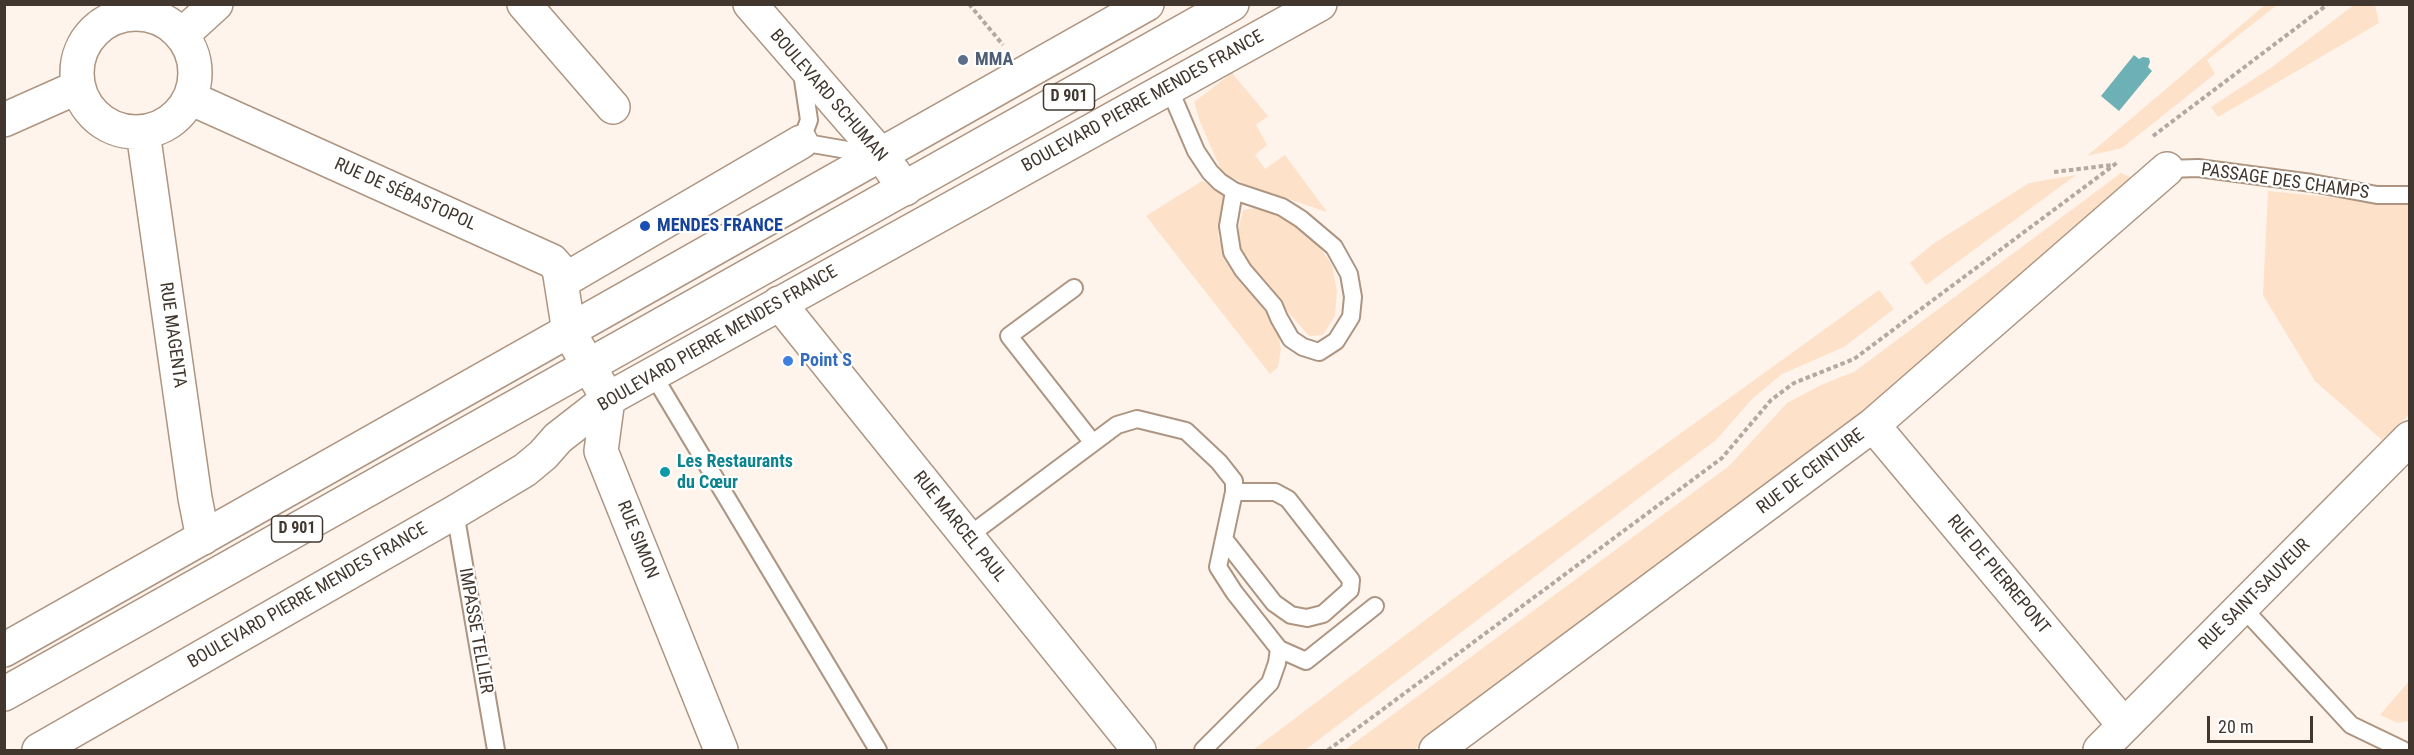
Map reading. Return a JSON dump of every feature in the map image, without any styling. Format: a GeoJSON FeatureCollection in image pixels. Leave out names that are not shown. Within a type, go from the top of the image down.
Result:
{"type":"FeatureCollection","features":[{"type":"Feature","properties":{"kind":"street"},"geometry":{"type":"LineString","coordinates":[[182,35],[216,4]]}},
{"type":"Feature","properties":{"kind":"street"},"geometry":{"type":"LineString","coordinates":[[524,4],[613,107]]}},
{"type":"Feature","properties":{"kind":"street","name":"D 901"},"geometry":{"type":"LineString","coordinates":[[4,650],[882,156],[1147,4]]}},
{"type":"Feature","properties":{"kind":"street","name":"D 901"},"geometry":{"type":"LineString","coordinates":[[4,694],[1232,4]]}},
{"type":"Feature","properties":{"kind":"street","name":"BOULEVARD PIERRE MENDES FRANCE"},"geometry":{"type":"LineString","coordinates":[[39,750],[525,470],[558,438],[608,399],[652,373],[1320,4]]}},
{"type":"Feature","properties":{"kind":"street","name":"BOULEVARD SCHUMAN"},"geometry":{"type":"LineString","coordinates":[[752,5],[882,156],[905,189]]}},
{"type":"Feature","properties":{"kind":"street"},"geometry":{"type":"LineString","coordinates":[[97,14],[153,15],[169,23],[182,35],[191,49],[195,66],[195,82],[190,98],[178,115],[162,126],[143,132],[125,131],[109,126],[95,116],[84,103],[78,87],[76,69],[80,51],[90,35],[97,14]]}},
{"type":"Feature","properties":{"kind":"street"},"geometry":{"type":"LineString","coordinates":[[4,120],[78,87]]}},
{"type":"Feature","properties":{"kind":"street","name":"RUE DE SÉBASTOPOL"},"geometry":{"type":"LineString","coordinates":[[190,98],[552,261],[559,269],[569,332]]}},
{"type":"Feature","properties":{"kind":"street","name":"RUE MAGENTA"},"geometry":{"type":"LineString","coordinates":[[143,132],[195,498],[203,538]]}},
{"type":"Feature","properties":{"kind":"street"},"geometry":{"type":"LineString","coordinates":[[561,282],[801,142]]}},
{"type":"Feature","properties":{"kind":"street","name":"RUE DE CEINTURE"},"geometry":{"type":"LineString","coordinates":[[1436,750],[1873,425],[2167,169]]}},
{"type":"Feature","properties":{"kind":"street","name":"RUE MARCEL PAUL"},"geometry":{"type":"LineString","coordinates":[[779,303],[1138,750]]}},
{"type":"Feature","properties":{"kind":"street"},"geometry":{"type":"LineString","coordinates":[[569,332],[608,399]]}},
{"type":"Feature","properties":{"kind":"street","name":"RUE SIMON"},"geometry":{"type":"LineString","coordinates":[[608,399],[601,451],[721,750]]}},
{"type":"Feature","properties":{"kind":"street","name":"RUE DE PIERREPONT"},"geometry":{"type":"LineString","coordinates":[[1873,425],[2124,725]]}},
{"type":"Feature","properties":{"kind":"street","name":"RUE SAINT-SAUVEUR"},"geometry":{"type":"LineString","coordinates":[[2100,750],[2409,438]]}},
{"type":"Feature","properties":{"kind":"lane"},"geometry":{"type":"LineString","coordinates":[[801,64],[808,120],[801,142],[882,156]]}},
{"type":"Feature","properties":{"kind":"lane"},"geometry":{"type":"LineString","coordinates":[[1169,88],[1201,158],[1215,177],[1234,191],[1282,207],[1301,219],[1334,247],[1349,274],[1353,297],[1351,317],[1336,341],[1319,352],[1303,347],[1291,339],[1275,306],[1243,270],[1232,252],[1228,226],[1234,191]]}},
{"type":"Feature","properties":{"kind":"lane","name":"PASSAGE DES CHAMPS"},"geometry":{"type":"LineString","coordinates":[[2167,169],[2198,168],[2312,183],[2377,195],[2409,195]]}},
{"type":"Feature","properties":{"kind":"lane"},"geometry":{"type":"LineString","coordinates":[[905,189],[927,221]]}},
{"type":"Feature","properties":{"kind":"lane"},"geometry":{"type":"LineString","coordinates":[[1074,288],[1010,336],[1093,443]]}},
{"type":"Feature","properties":{"kind":"lane"},"geometry":{"type":"LineString","coordinates":[[652,373],[878,750]]}},
{"type":"Feature","properties":{"kind":"lane"},"geometry":{"type":"LineString","coordinates":[[967,537],[1118,425],[1137,419],[1186,431],[1219,462],[1234,481],[1234,492],[1218,567],[1234,592],[1280,649],[1306,661],[1375,606]]}},
{"type":"Feature","properties":{"kind":"lane"},"geometry":{"type":"LineString","coordinates":[[1224,539],[1274,603],[1291,615],[1308,618],[1323,614],[1350,590],[1351,580],[1288,500],[1275,492],[1234,492]]}},
{"type":"Feature","properties":{"kind":"lane","name":"IMPASSE TELLIER"},"geometry":{"type":"LineString","coordinates":[[455,512],[496,750]]}},
{"type":"Feature","properties":{"kind":"lane"},"geometry":{"type":"LineString","coordinates":[[2242,608],[2351,725],[2403,750]]}},
{"type":"Feature","properties":{"kind":"lane"},"geometry":{"type":"LineString","coordinates":[[1203,750],[1270,683],[1280,649]]}},
{"type":"Feature","properties":{"kind":"path"},"geometry":{"type":"LineString","coordinates":[[969,4],[1027,74]]}},
{"type":"Feature","properties":{"kind":"path"},"geometry":{"type":"LineString","coordinates":[[2151,137],[2328,4]]}},
{"type":"Feature","properties":{"kind":"path"},"geometry":{"type":"LineString","coordinates":[[1328,750],[1722,458],[1772,399],[1794,384],[1854,359],[2123,158]]}},
{"type":"Feature","properties":{"kind":"path"},"geometry":{"type":"LineString","coordinates":[[2054,172],[2114,165],[2167,169]]}},
{"type":"Feature","properties":{"kind":"shaded area"},"geometry":{"type":"Polygon","coordinates":[[[2265,5],[2277,5],[2207,60],[2215,74],[2122,148],[2087,156],[2265,5]]]}},
{"type":"Feature","properties":{"kind":"shaded area"},"geometry":{"type":"Polygon","coordinates":[[[2354,5],[2375,5],[2379,23],[2218,117],[2211,107],[2272,67],[2354,5]]]}},
{"type":"Feature","properties":{"kind":"shaded area"},"geometry":{"type":"Polygon","coordinates":[[[1232,73],[1268,116],[1256,125],[1267,145],[1255,155],[1265,169],[1285,155],[1327,212],[1245,184],[1222,172],[1200,122],[1194,102],[1232,73]]]}},
{"type":"Feature","properties":{"kind":"shaded area"},"geometry":{"type":"Polygon","coordinates":[[[2121,173],[2140,181],[1864,410],[1414,750],[1345,750],[1729,466],[1787,403],[1823,384],[1854,372],[2121,173]]]}},
{"type":"Feature","properties":{"kind":"shaded area"},"geometry":{"type":"Polygon","coordinates":[[[2076,175],[1926,285],[1910,263],[1933,244],[2029,183],[2076,175]]]}},
{"type":"Feature","properties":{"kind":"shaded area"},"geometry":{"type":"Polygon","coordinates":[[[1202,181],[1218,188],[1226,196],[1218,236],[1229,264],[1259,296],[1276,322],[1281,349],[1278,367],[1270,374],[1146,216],[1202,181]]]}},
{"type":"Feature","properties":{"kind":"shaded area"},"geometry":{"type":"Polygon","coordinates":[[[2268,191],[2409,205],[2409,415],[2382,440],[2315,381],[2263,295],[2268,191]]]}},
{"type":"Feature","properties":{"kind":"shaded area"},"geometry":{"type":"Polygon","coordinates":[[[1259,207],[1284,215],[1313,238],[1332,265],[1337,291],[1335,316],[1323,335],[1309,336],[1287,311],[1271,287],[1240,253],[1239,227],[1243,210],[1259,207]]]}},
{"type":"Feature","properties":{"kind":"shaded area"},"geometry":{"type":"Polygon","coordinates":[[[1879,290],[1894,309],[1844,347],[1782,374],[1753,398],[1716,440],[1305,750],[1253,750],[1497,566],[1879,290]]]}},
{"type":"Feature","properties":{"kind":"shaded area"},"geometry":{"type":"Polygon","coordinates":[[[2409,681],[2409,721],[2398,723],[2380,715],[2409,681]]]}},
{"type":"Feature","properties":{"kind":"water"},"geometry":{"type":"Polygon","coordinates":[[[2134,55],[2139,59],[2149,58],[2148,67],[2152,71],[2119,111],[2101,96],[2134,55]]]}},
{"type":"Feature","properties":{"kind":"place","name":"MMA"},"geometry":{"type":"Point","coordinates":[963,60]}},
{"type":"Feature","properties":{"kind":"place","name":"MENDES FRANCE"},"geometry":{"type":"Point","coordinates":[645,226]}},
{"type":"Feature","properties":{"kind":"place","name":"Point S"},"geometry":{"type":"Point","coordinates":[788,361]}},
{"type":"Feature","properties":{"kind":"place","name":"Les Restaurants du Cœur"},"geometry":{"type":"Point","coordinates":[665,472]}}]}
